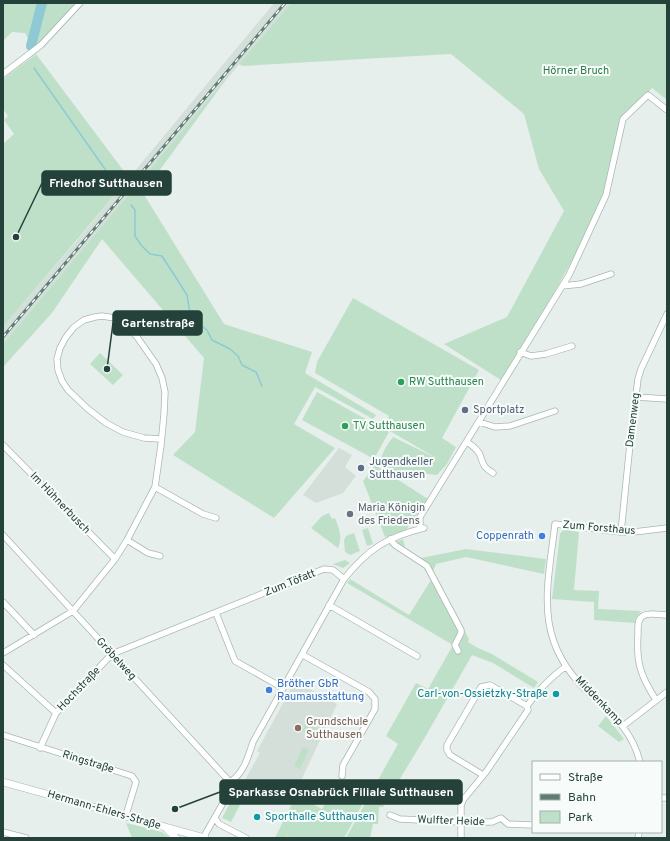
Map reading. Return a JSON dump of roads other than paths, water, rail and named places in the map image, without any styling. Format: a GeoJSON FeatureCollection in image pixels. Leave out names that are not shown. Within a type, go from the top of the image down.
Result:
{"type":"FeatureCollection","features":[{"type":"Feature","properties":{"kind":"street"},"geometry":{"type":"LineString","coordinates":[[3,74],[41,45],[80,3]]}},
{"type":"Feature","properties":{"kind":"street"},"geometry":{"type":"LineString","coordinates":[[204,838],[231,789],[230,782],[240,774],[248,759],[253,742],[303,655],[344,579],[363,557],[373,549],[390,539],[422,529],[420,517],[572,268],[606,195],[623,119],[648,95],[667,110]]}},
{"type":"Feature","properties":{"kind":"street"},"geometry":{"type":"LineString","coordinates":[[562,286],[581,284],[611,274]]}},
{"type":"Feature","properties":{"kind":"street","name":"Damenweg"},"geometry":{"type":"LineString","coordinates":[[621,532],[638,379],[641,369],[667,314]]}},
{"type":"Feature","properties":{"kind":"street"},"geometry":{"type":"LineString","coordinates":[[3,653],[73,611],[115,559],[127,540],[155,486],[161,439],[164,414],[165,392],[162,378],[156,364],[147,350],[125,324],[115,318],[95,316],[84,320],[74,327],[60,348],[57,359],[58,370],[62,381],[68,390],[88,409],[123,432],[144,438],[161,439]]}},
{"type":"Feature","properties":{"kind":"street"},"geometry":{"type":"LineString","coordinates":[[520,352],[531,356],[546,354],[572,346]]}},
{"type":"Feature","properties":{"kind":"street"},"geometry":{"type":"LineString","coordinates":[[636,397],[667,399]]}},
{"type":"Feature","properties":{"kind":"street"},"geometry":{"type":"LineString","coordinates":[[479,422],[496,427],[510,426],[555,411]]}},
{"type":"Feature","properties":{"kind":"street"},"geometry":{"type":"LineString","coordinates":[[467,442],[474,447],[479,453],[482,463],[493,473]]}},
{"type":"Feature","properties":{"kind":"street","name":"Im Hühnerbusch"},"geometry":{"type":"LineString","coordinates":[[4,446],[115,559]]}},
{"type":"Feature","properties":{"kind":"street"},"geometry":{"type":"LineString","coordinates":[[155,486],[203,514],[216,518]]}},
{"type":"Feature","properties":{"kind":"street","name":"Zum Forsthaus"},"geometry":{"type":"LineString","coordinates":[[555,524],[621,532],[667,528]]}},
{"type":"Feature","properties":{"kind":"street","name":"Middenkamp"},"geometry":{"type":"LineString","coordinates":[[555,524],[548,577],[547,612],[549,628],[554,643],[566,666],[582,686],[623,726],[633,743],[640,761]]}},
{"type":"Feature","properties":{"kind":"street","name":"Gröbelweg"},"geometry":{"type":"LineString","coordinates":[[3,535],[230,782]]}},
{"type":"Feature","properties":{"kind":"street"},"geometry":{"type":"LineString","coordinates":[[390,539],[395,545],[427,566],[461,630],[455,645],[458,651]]}},
{"type":"Feature","properties":{"kind":"street"},"geometry":{"type":"LineString","coordinates":[[127,540],[148,553],[160,556]]}},
{"type":"Feature","properties":{"kind":"street","name":"Zum Töfatt"},"geometry":{"type":"LineString","coordinates":[[112,654],[216,614],[324,569],[333,570],[344,579]]}},
{"type":"Feature","properties":{"kind":"street"},"geometry":{"type":"LineString","coordinates":[[3,602],[34,635]]}},
{"type":"Feature","properties":{"kind":"street"},"geometry":{"type":"LineString","coordinates":[[329,606],[417,656]]}},
{"type":"Feature","properties":{"kind":"street"},"geometry":{"type":"LineString","coordinates":[[216,614],[235,660],[284,688]]}},
{"type":"Feature","properties":{"kind":"street"},"geometry":{"type":"LineString","coordinates":[[656,700],[645,681],[638,662],[636,650],[638,621],[642,616],[647,614],[667,615]]}},
{"type":"Feature","properties":{"kind":"street","name":"Hochstraße"},"geometry":{"type":"LineString","coordinates":[[40,748],[56,712],[112,654]]}},
{"type":"Feature","properties":{"kind":"street"},"geometry":{"type":"LineString","coordinates":[[303,655],[369,692],[375,699],[375,709],[342,765],[342,776]]}},
{"type":"Feature","properties":{"kind":"street"},"geometry":{"type":"LineString","coordinates":[[3,665],[56,712]]}},
{"type":"Feature","properties":{"kind":"street"},"geometry":{"type":"LineString","coordinates":[[460,838],[461,806],[463,800],[484,775],[505,746],[528,710],[527,706],[541,687],[551,677],[566,666]]}},
{"type":"Feature","properties":{"kind":"street"},"geometry":{"type":"LineString","coordinates":[[484,775],[450,755],[447,745],[481,687],[490,685],[527,706]]}},
{"type":"Feature","properties":{"kind":"street"},"geometry":{"type":"LineString","coordinates":[[623,726],[667,692]]}},
{"type":"Feature","properties":{"kind":"street","name":"Ringstraße"},"geometry":{"type":"LineString","coordinates":[[3,735],[132,776],[136,782],[126,815]]}},
{"type":"Feature","properties":{"kind":"street","name":"Hermann-Ehlers-Straße"},"geometry":{"type":"LineString","coordinates":[[3,782],[126,815],[204,838]]}},
{"type":"Feature","properties":{"kind":"street","name":"Wulfter Heide"},"geometry":{"type":"LineString","coordinates":[[390,815],[400,819],[460,822],[492,822],[501,818],[508,824],[532,825]]}},
{"type":"Feature","properties":{"kind":"street"},"geometry":{"type":"LineString","coordinates":[[215,818],[219,824],[246,838]]}},
{"type":"Feature","properties":{"kind":"street"},"geometry":{"type":"LineString","coordinates":[[163,827],[171,832],[176,838]]}},
{"type":"Feature","properties":{"kind":"street"},"geometry":{"type":"LineString","coordinates":[[3,832],[26,838]]}},
{"type":"Feature","properties":{"kind":"waterway"},"geometry":{"type":"LineString","coordinates":[[31,46],[42,3]]}},
{"type":"Feature","properties":{"kind":"waterway"},"geometry":{"type":"LineString","coordinates":[[34,68],[107,172],[116,191]]}},
{"type":"Feature","properties":{"kind":"waterway"},"geometry":{"type":"LineString","coordinates":[[131,205],[135,210],[135,236],[150,254],[162,256],[187,295],[189,308],[194,320],[207,330],[212,340],[230,349],[238,356],[242,365],[256,372],[262,386]]}},
{"type":"Feature","properties":{"kind":"railway"},"geometry":{"type":"LineString","coordinates":[[3,337],[285,3]]}},
{"type":"Feature","properties":{"kind":"place","name":"Friedhof Sutthausen"},"geometry":{"type":"Point","coordinates":[16,237]}},
{"type":"Feature","properties":{"kind":"place","name":"Gartenstraße"},"geometry":{"type":"Point","coordinates":[107,369]}},
{"type":"Feature","properties":{"kind":"place","name":"RW Sutthausen"},"geometry":{"type":"Point","coordinates":[401,382]}},
{"type":"Feature","properties":{"kind":"place","name":"Sportplatz"},"geometry":{"type":"Point","coordinates":[465,410]}},
{"type":"Feature","properties":{"kind":"place","name":"TV Sutthausen"},"geometry":{"type":"Point","coordinates":[345,426]}},
{"type":"Feature","properties":{"kind":"place","name":"Jugendkeller Sutthausen"},"geometry":{"type":"Point","coordinates":[361,468]}},
{"type":"Feature","properties":{"kind":"place","name":"Maria Königin des Friedens"},"geometry":{"type":"Point","coordinates":[350,514]}},
{"type":"Feature","properties":{"kind":"place","name":"Coppenrath"},"geometry":{"type":"Point","coordinates":[542,536]}},
{"type":"Feature","properties":{"kind":"place","name":"Bröther GbR Raumausstattung"},"geometry":{"type":"Point","coordinates":[269,690]}},
{"type":"Feature","properties":{"kind":"place","name":"Carl-von-Ossietzky-Straße"},"geometry":{"type":"Point","coordinates":[556,694]}},
{"type":"Feature","properties":{"kind":"place","name":"Grundschule Sutthausen"},"geometry":{"type":"Point","coordinates":[298,728]}},
{"type":"Feature","properties":{"kind":"place","name":"Sparkasse Osnabrück Filiale Sutthausen"},"geometry":{"type":"Point","coordinates":[175,809]}},
{"type":"Feature","properties":{"kind":"place","name":"Sporthalle Sutthausen"},"geometry":{"type":"Point","coordinates":[257,817]}},
{"type":"Feature","properties":{"kind":"park label","name":"Hörner Bruch"},"geometry":{"type":"Point","coordinates":[576,71]}}]}
